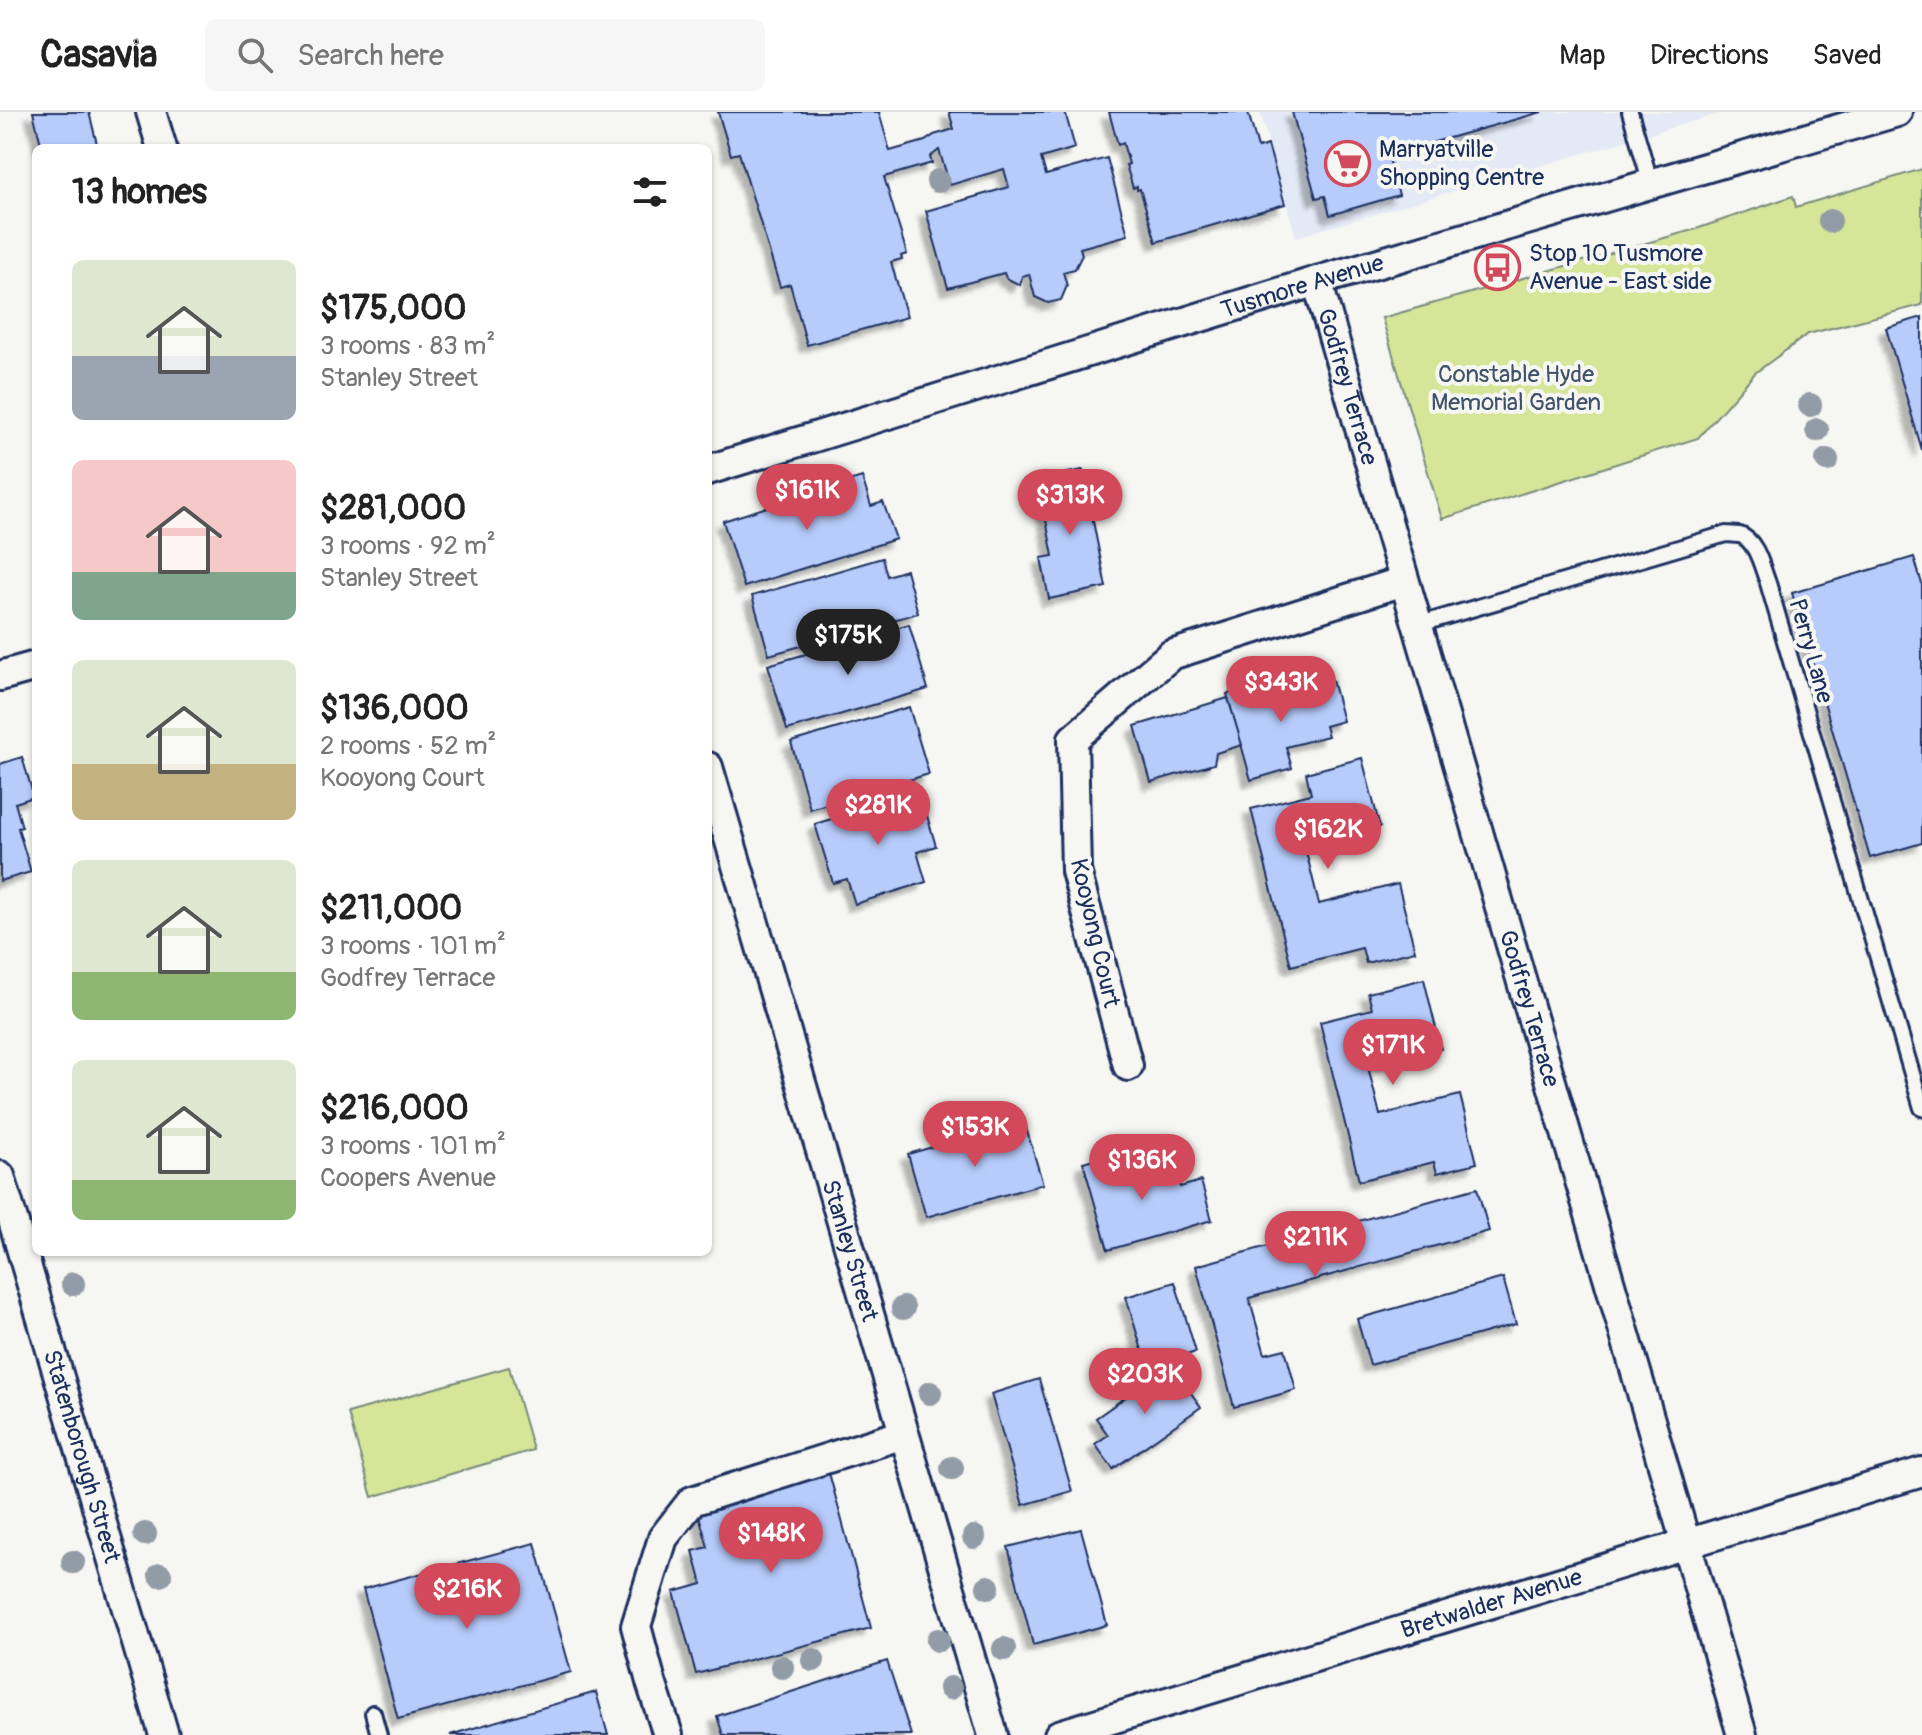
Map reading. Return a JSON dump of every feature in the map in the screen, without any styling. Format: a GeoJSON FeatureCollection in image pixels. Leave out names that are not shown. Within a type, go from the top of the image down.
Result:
{"type":"FeatureCollection","features":[{"type":"Feature","properties":{"kind":"street"},"geometry":{"type":"LineString","coordinates":[[151,112],[161,144]]}},
{"type":"Feature","properties":{"kind":"street","name":"Tusmore Avenue"},"geometry":{"type":"LineString","coordinates":[[712,469],[1317,281],[1897,112]]}},
{"type":"Feature","properties":{"kind":"street","name":"Godfrey Terrace"},"geometry":{"type":"LineString","coordinates":[[1317,281],[1742,1735]]}},
{"type":"Feature","properties":{"kind":"street","name":"Kooyong Court"},"geometry":{"type":"LineString","coordinates":[[1128,1066],[1076,871],[1073,739],[1171,655],[1404,581]]}},
{"type":"Feature","properties":{"kind":"street"},"geometry":{"type":"LineString","coordinates":[[0,676],[32,667]]}},
{"type":"Feature","properties":{"kind":"street","name":"Stanley Street"},"geometry":{"type":"LineString","coordinates":[[712,781],[993,1735]]}},
{"type":"Feature","properties":{"kind":"street","name":"Statenborough Street"},"geometry":{"type":"LineString","coordinates":[[0,1176],[164,1735]]}},
{"type":"Feature","properties":{"kind":"street"},"geometry":{"type":"LineString","coordinates":[[668,1735],[636,1626],[663,1538],[692,1501],[904,1434]]}},
{"type":"Feature","properties":{"kind":"street","name":"Bretwalder Avenue"},"geometry":{"type":"LineString","coordinates":[[1059,1735],[1922,1472]]}},
{"type":"Feature","properties":{"kind":"lane"},"geometry":{"type":"LineString","coordinates":[[1630,112],[1651,184]]}},
{"type":"Feature","properties":{"kind":"lane","name":"Perry Lane"},"geometry":{"type":"LineString","coordinates":[[1417,625],[1726,534],[1739,535],[1749,541],[1768,583],[1922,1108]]}},
{"type":"Feature","properties":{"kind":"lane"},"geometry":{"type":"LineString","coordinates":[[373,1713],[379,1735]]}},
{"type":"Feature","properties":{"kind":"shaded area"},"geometry":{"type":"Polygon","coordinates":[[[1260,112],[1725,112],[1296,237],[1260,112]]]}},
{"type":"Feature","properties":{"kind":"green space","name":"Constable Hyde Memorial Garden"},"geometry":{"type":"Polygon","coordinates":[[[1922,169],[1922,305],[1808,334],[1755,373],[1698,438],[1442,519],[1382,318],[1696,229],[1793,196],[1796,207],[1922,169]]]}},
{"type":"Feature","properties":{"kind":"green space"},"geometry":{"type":"Polygon","coordinates":[[[509,1367],[533,1450],[372,1497],[348,1413],[509,1367]]]}},
{"type":"Feature","properties":{"kind":"building"},"geometry":{"type":"Polygon","coordinates":[[[33,112],[89,112],[97,144],[41,144],[33,112]]]}},
{"type":"Feature","properties":{"kind":"building"},"geometry":{"type":"Polygon","coordinates":[[[718,112],[879,112],[890,151],[954,129],[949,112],[1065,112],[1075,148],[1041,158],[1046,175],[1107,158],[1128,235],[1080,248],[1082,255],[1075,269],[1063,272],[1067,286],[1061,300],[1048,303],[1035,297],[1029,274],[1022,276],[1020,285],[1006,278],[1004,273],[948,288],[926,211],[1009,187],[1004,169],[950,185],[939,150],[930,157],[932,163],[884,177],[907,254],[891,262],[907,317],[807,345],[790,284],[780,287],[739,153],[731,155],[718,112]]]}},
{"type":"Feature","properties":{"kind":"building"},"geometry":{"type":"Polygon","coordinates":[[[1109,112],[1248,112],[1258,148],[1268,145],[1285,204],[1156,242],[1140,189],[1137,190],[1137,186],[1133,188],[1123,143],[1118,145],[1109,112]]]}},
{"type":"Feature","properties":{"kind":"building","name":"Marryatville Shopping Centre"},"geometry":{"type":"Polygon","coordinates":[[[1292,112],[1542,112],[1388,155],[1399,195],[1330,215],[1325,196],[1316,198],[1292,112]]]}},
{"type":"Feature","properties":{"kind":"building"},"geometry":{"type":"Polygon","coordinates":[[[1922,317],[1922,450],[1886,328],[1922,317]]]}},
{"type":"Feature","properties":{"kind":"building"},"geometry":{"type":"Polygon","coordinates":[[[1083,470],[1106,587],[1049,599],[1041,558],[1053,556],[1038,479],[1083,470]]]}},
{"type":"Feature","properties":{"kind":"building"},"geometry":{"type":"Polygon","coordinates":[[[862,477],[871,506],[883,502],[896,539],[744,587],[723,521],[862,477]]]}},
{"type":"Feature","properties":{"kind":"building"},"geometry":{"type":"Polygon","coordinates":[[[1914,557],[1922,584],[1922,843],[1870,858],[1792,593],[1914,557]]]}},
{"type":"Feature","properties":{"kind":"building"},"geometry":{"type":"Polygon","coordinates":[[[882,558],[887,576],[906,570],[918,613],[769,655],[752,596],[882,558]]]}},
{"type":"Feature","properties":{"kind":"building"},"geometry":{"type":"Polygon","coordinates":[[[909,624],[928,689],[787,730],[768,665],[909,624]]]}},
{"type":"Feature","properties":{"kind":"building"},"geometry":{"type":"Polygon","coordinates":[[[1332,680],[1343,721],[1325,726],[1328,736],[1286,747],[1292,768],[1251,780],[1227,694],[1259,685],[1263,699],[1332,680]]]}},
{"type":"Feature","properties":{"kind":"building"},"geometry":{"type":"Polygon","coordinates":[[[1228,698],[1242,745],[1216,753],[1214,764],[1151,782],[1135,726],[1228,698]]]}},
{"type":"Feature","properties":{"kind":"building"},"geometry":{"type":"Polygon","coordinates":[[[909,707],[929,774],[810,809],[791,742],[909,707]]]}},
{"type":"Feature","properties":{"kind":"building"},"geometry":{"type":"Polygon","coordinates":[[[22,757],[32,798],[15,803],[22,827],[18,828],[31,872],[0,881],[0,764],[22,757]]]}},
{"type":"Feature","properties":{"kind":"building"},"geometry":{"type":"Polygon","coordinates":[[[1362,758],[1380,827],[1305,847],[1319,904],[1398,884],[1415,951],[1366,963],[1362,948],[1291,966],[1251,809],[1311,794],[1306,773],[1362,758]]]}},
{"type":"Feature","properties":{"kind":"building"},"geometry":{"type":"Polygon","coordinates":[[[920,792],[936,846],[917,852],[926,882],[855,904],[847,879],[833,883],[815,824],[920,792]]]}},
{"type":"Feature","properties":{"kind":"building"},"geometry":{"type":"Polygon","coordinates":[[[1424,979],[1441,1049],[1368,1067],[1380,1115],[1460,1095],[1477,1163],[1437,1173],[1434,1162],[1359,1181],[1320,1022],[1372,1009],[1368,993],[1424,979]]]}},
{"type":"Feature","properties":{"kind":"building"},"geometry":{"type":"Polygon","coordinates":[[[1024,1121],[1043,1184],[926,1217],[908,1154],[1024,1121]]]}},
{"type":"Feature","properties":{"kind":"building"},"geometry":{"type":"Polygon","coordinates":[[[1119,1152],[1127,1181],[1174,1168],[1180,1187],[1201,1181],[1212,1220],[1108,1250],[1083,1162],[1119,1152]]]}},
{"type":"Feature","properties":{"kind":"building"},"geometry":{"type":"Polygon","coordinates":[[[1477,1188],[1489,1231],[1249,1298],[1265,1354],[1285,1349],[1296,1390],[1234,1407],[1196,1266],[1477,1188]]]}},
{"type":"Feature","properties":{"kind":"building"},"geometry":{"type":"Polygon","coordinates":[[[1503,1278],[1516,1324],[1370,1365],[1357,1319],[1503,1278]]]}},
{"type":"Feature","properties":{"kind":"building"},"geometry":{"type":"Polygon","coordinates":[[[1175,1282],[1196,1352],[1147,1367],[1126,1297],[1175,1282]]]}},
{"type":"Feature","properties":{"kind":"building"},"geometry":{"type":"Polygon","coordinates":[[[1171,1365],[1201,1407],[1113,1469],[1095,1444],[1108,1435],[1096,1418],[1171,1365]]]}},
{"type":"Feature","properties":{"kind":"building"},"geometry":{"type":"Polygon","coordinates":[[[1039,1379],[1072,1491],[1023,1505],[991,1394],[1039,1379]]]}},
{"type":"Feature","properties":{"kind":"building"},"geometry":{"type":"Polygon","coordinates":[[[828,1469],[871,1628],[696,1674],[674,1592],[702,1584],[693,1551],[708,1547],[696,1505],[828,1469]]]}},
{"type":"Feature","properties":{"kind":"building"},"geometry":{"type":"Polygon","coordinates":[[[1081,1529],[1107,1625],[1033,1645],[1008,1547],[1081,1529]]]}},
{"type":"Feature","properties":{"kind":"building"},"geometry":{"type":"Polygon","coordinates":[[[535,1543],[571,1672],[398,1719],[363,1589],[535,1543]]]}},
{"type":"Feature","properties":{"kind":"building"},"geometry":{"type":"Polygon","coordinates":[[[887,1661],[911,1735],[723,1735],[717,1716],[887,1661]]]}},
{"type":"Feature","properties":{"kind":"building"},"geometry":{"type":"Polygon","coordinates":[[[596,1692],[608,1735],[450,1735],[596,1692]]]}},
{"type":"Feature","properties":{"kind":"place","name":"Marryatville Shopping Centre"},"geometry":{"type":"Point","coordinates":[1348,163]}},
{"type":"Feature","properties":{"kind":"place","name":"Stop 10 Tusmore Avenue - East side"},"geometry":{"type":"Point","coordinates":[1498,267]}}]}
